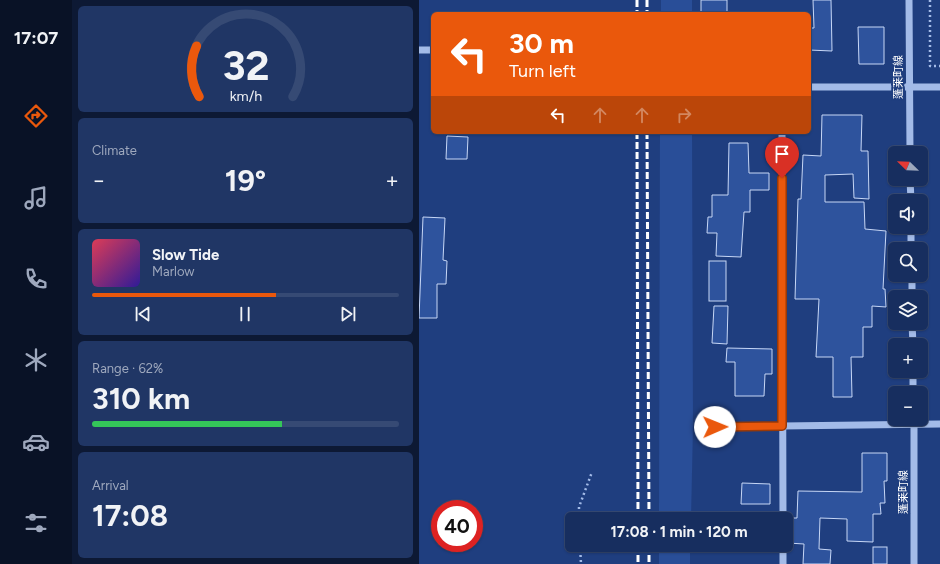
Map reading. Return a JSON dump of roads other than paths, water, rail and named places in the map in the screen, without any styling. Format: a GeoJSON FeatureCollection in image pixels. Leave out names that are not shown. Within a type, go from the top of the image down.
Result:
{"type":"FeatureCollection","features":[{"type":"Feature","properties":{"kind":"street","name":"蓬莱町線"},"geometry":{"type":"LineString","coordinates":[[909,0],[910,146]]}},
{"type":"Feature","properties":{"kind":"street"},"geometry":{"type":"LineString","coordinates":[[419,50],[431,50]]}},
{"type":"Feature","properties":{"kind":"street"},"geometry":{"type":"LineString","coordinates":[[811,88],[909,86],[940,87]]}},
{"type":"Feature","properties":{"kind":"street"},"geometry":{"type":"LineString","coordinates":[[782,134],[783,512]]}},
{"type":"Feature","properties":{"kind":"street"},"geometry":{"type":"LineString","coordinates":[[715,427],[888,423]]}},
{"type":"Feature","properties":{"kind":"street"},"geometry":{"type":"LineString","coordinates":[[928,423],[940,424]]}},
{"type":"Feature","properties":{"kind":"street","name":"蓬莱町線"},"geometry":{"type":"LineString","coordinates":[[914,426],[914,564]]}},
{"type":"Feature","properties":{"kind":"street"},"geometry":{"type":"LineString","coordinates":[[783,552],[783,564]]}},
{"type":"Feature","properties":{"kind":"railway"},"geometry":{"type":"LineString","coordinates":[[637,0],[637,12]]}},
{"type":"Feature","properties":{"kind":"railway"},"geometry":{"type":"LineString","coordinates":[[647,0],[647,12]]}},
{"type":"Feature","properties":{"kind":"railway"},"geometry":{"type":"LineString","coordinates":[[637,134],[638,512]]}},
{"type":"Feature","properties":{"kind":"railway"},"geometry":{"type":"LineString","coordinates":[[647,134],[649,512]]}},
{"type":"Feature","properties":{"kind":"railway"},"geometry":{"type":"LineString","coordinates":[[638,552],[638,564]]}},
{"type":"Feature","properties":{"kind":"railway"},"geometry":{"type":"LineString","coordinates":[[649,552],[649,564]]}}]}
